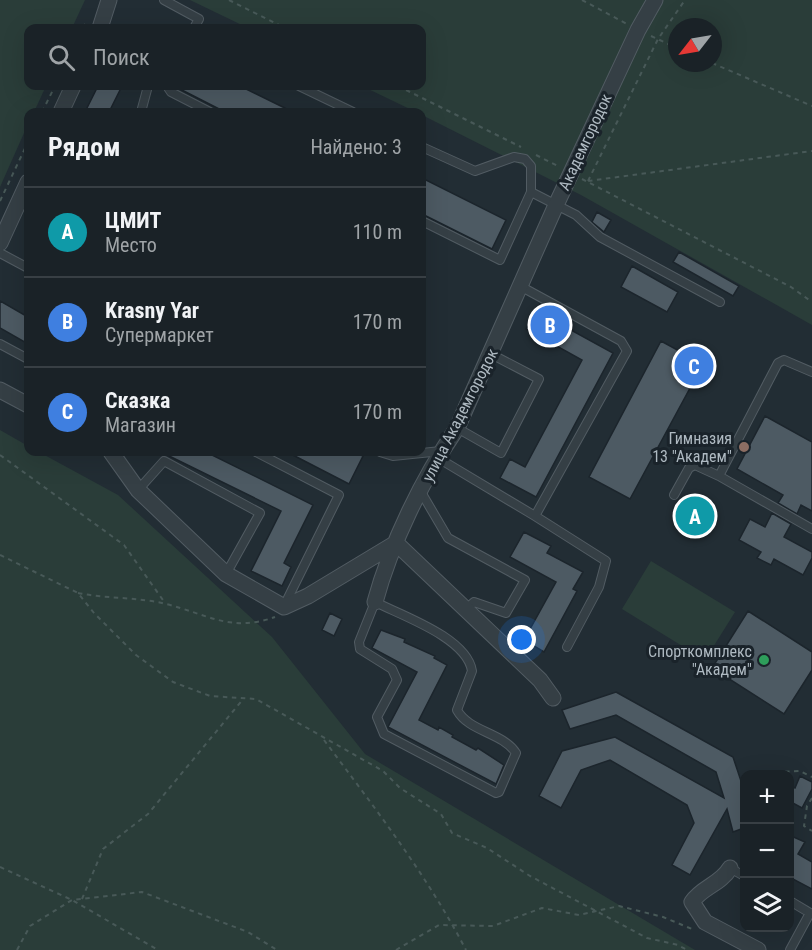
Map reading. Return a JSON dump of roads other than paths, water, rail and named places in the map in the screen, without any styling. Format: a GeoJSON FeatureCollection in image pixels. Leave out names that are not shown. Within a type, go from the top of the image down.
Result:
{"type":"FeatureCollection","features":[{"type":"Feature","properties":{"kind":"street"},"geometry":{"type":"LineString","coordinates":[[102,24],[109,0]]}},
{"type":"Feature","properties":{"kind":"street","name":"Академгородок"},"geometry":{"type":"LineString","coordinates":[[520,286],[570,173],[638,30],[655,0]]}},
{"type":"Feature","properties":{"kind":"street"},"geometry":{"type":"LineString","coordinates":[[63,108],[72,90]]}},
{"type":"Feature","properties":{"kind":"street"},"geometry":{"type":"LineString","coordinates":[[0,243],[24,191]]}},
{"type":"Feature","properties":{"kind":"street","name":"улица Академгородок"},"geometry":{"type":"LineString","coordinates":[[375,602],[385,567],[396,543],[440,454],[457,428],[520,286]]}},
{"type":"Feature","properties":{"kind":"street"},"geometry":{"type":"LineString","coordinates":[[0,390],[24,403]]}},
{"type":"Feature","properties":{"kind":"street"},"geometry":{"type":"LineString","coordinates":[[115,456],[138,490],[226,574],[284,607],[308,596],[396,543],[540,680],[553,699]]}},
{"type":"Feature","properties":{"kind":"street"},"geometry":{"type":"LineString","coordinates":[[730,868],[725,876],[696,895],[692,902],[705,922],[758,950]]}},
{"type":"Feature","properties":{"kind":"lane"},"geometry":{"type":"LineString","coordinates":[[164,0],[200,19],[197,24]]}},
{"type":"Feature","properties":{"kind":"lane"},"geometry":{"type":"LineString","coordinates":[[142,108],[147,90]]}},
{"type":"Feature","properties":{"kind":"lane"},"geometry":{"type":"LineString","coordinates":[[170,90],[202,108]]}},
{"type":"Feature","properties":{"kind":"lane"},"geometry":{"type":"LineString","coordinates":[[307,90],[345,108]]}},
{"type":"Feature","properties":{"kind":"lane"},"geometry":{"type":"LineString","coordinates":[[426,149],[475,171],[514,157],[525,159],[531,166],[531,192],[500,260],[426,223]]}},
{"type":"Feature","properties":{"kind":"lane"},"geometry":{"type":"LineString","coordinates":[[531,192],[576,215],[600,237],[720,302]]}},
{"type":"Feature","properties":{"kind":"lane"},"geometry":{"type":"LineString","coordinates":[[0,253],[24,266]]}},
{"type":"Feature","properties":{"kind":"lane"},"geometry":{"type":"LineString","coordinates":[[520,286],[621,341],[627,351],[535,516]]}},
{"type":"Feature","properties":{"kind":"lane"},"geometry":{"type":"LineString","coordinates":[[0,344],[24,356]]}},
{"type":"Feature","properties":{"kind":"lane"},"geometry":{"type":"LineString","coordinates":[[457,428],[501,453],[539,379],[491,354]]}},
{"type":"Feature","properties":{"kind":"lane"},"geometry":{"type":"LineString","coordinates":[[719,476],[778,363],[784,360],[790,361],[812,372]]}},
{"type":"Feature","properties":{"kind":"lane"},"geometry":{"type":"LineString","coordinates":[[426,455],[440,454],[606,561],[599,587],[567,647]]}},
{"type":"Feature","properties":{"kind":"lane"},"geometry":{"type":"LineString","coordinates":[[264,456],[339,495],[284,607]]}},
{"type":"Feature","properties":{"kind":"lane"},"geometry":{"type":"LineString","coordinates":[[138,490],[164,461],[260,513],[226,574]]}},
{"type":"Feature","properties":{"kind":"lane"},"geometry":{"type":"LineString","coordinates":[[674,495],[689,468],[696,465],[812,529]]}},
{"type":"Feature","properties":{"kind":"lane"},"geometry":{"type":"LineString","coordinates":[[421,492],[448,538],[525,580],[506,613],[474,602],[466,609]]}},
{"type":"Feature","properties":{"kind":"lane"},"geometry":{"type":"LineString","coordinates":[[375,602],[447,638],[467,657],[472,671],[457,710],[465,719],[506,742],[516,753],[499,792],[496,793],[384,734],[380,729],[377,717],[397,680],[392,669],[360,649],[359,642],[375,602]]}},
{"type":"Feature","properties":{"kind":"lane"},"geometry":{"type":"LineString","coordinates":[[730,868],[740,874]]}},
{"type":"Feature","properties":{"kind":"lane"},"geometry":{"type":"LineString","coordinates":[[790,950],[810,913],[794,904]]}},
{"type":"Feature","properties":{"kind":"place","name":"Krasny Yar"},"geometry":{"type":"Point","coordinates":[550,325]}},
{"type":"Feature","properties":{"kind":"place","name":"Сказка"},"geometry":{"type":"Point","coordinates":[694,366]}},
{"type":"Feature","properties":{"kind":"place","name":"Гимназия 13 \"Академ\""},"geometry":{"type":"Point","coordinates":[744,447]}},
{"type":"Feature","properties":{"kind":"place","name":"ЦМИТ"},"geometry":{"type":"Point","coordinates":[695,516]}},
{"type":"Feature","properties":{"kind":"place","name":"Спорткомплекс \"Академ\""},"geometry":{"type":"Point","coordinates":[764,660]}}]}
